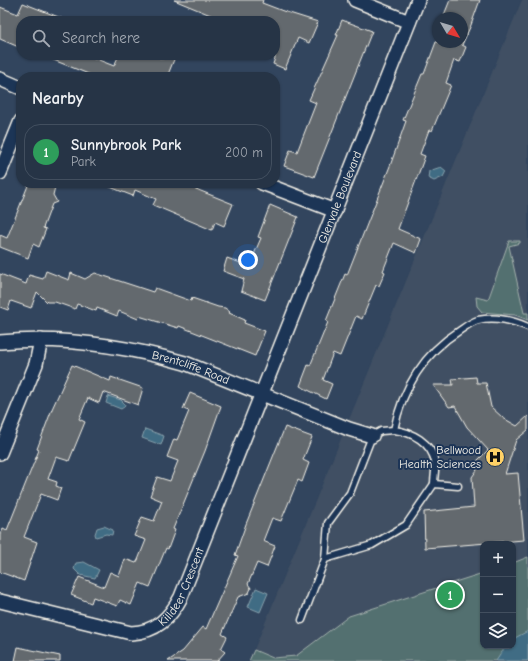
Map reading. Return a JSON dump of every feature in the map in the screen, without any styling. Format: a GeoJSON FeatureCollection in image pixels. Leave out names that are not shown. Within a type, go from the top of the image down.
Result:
{"type":"FeatureCollection","features":[{"type":"Feature","properties":{"kind":"street"},"geometry":{"type":"LineString","coordinates":[[355,0],[410,22]]}},
{"type":"Feature","properties":{"kind":"street","name":"Glenvale Boulevard"},"geometry":{"type":"LineString","coordinates":[[261,394],[418,0]]}},
{"type":"Feature","properties":{"kind":"street"},"geometry":{"type":"LineString","coordinates":[[0,79],[16,86]]}},
{"type":"Feature","properties":{"kind":"street"},"geometry":{"type":"LineString","coordinates":[[0,173],[16,133]]}},
{"type":"Feature","properties":{"kind":"street"},"geometry":{"type":"LineString","coordinates":[[275,188],[335,211]]}},
{"type":"Feature","properties":{"kind":"street"},"geometry":{"type":"LineString","coordinates":[[0,453],[36,364],[41,340]]}},
{"type":"Feature","properties":{"kind":"street","name":"Brentcliffe Road"},"geometry":{"type":"LineString","coordinates":[[0,342],[61,340],[160,356],[185,363],[261,394],[372,436]]}},
{"type":"Feature","properties":{"kind":"street","name":"Killdeer Crescent"},"geometry":{"type":"LineString","coordinates":[[0,601],[131,633],[141,633],[152,629],[164,621],[173,612],[181,597],[261,394]]}},
{"type":"Feature","properties":{"kind":"lane"},"geometry":{"type":"LineString","coordinates":[[394,430],[398,407],[408,385],[436,349],[449,338],[476,320],[497,318],[513,321],[528,327]]}},
{"type":"Feature","properties":{"kind":"lane"},"geometry":{"type":"LineString","coordinates":[[302,620],[325,559],[328,523],[350,493],[372,436],[381,431],[394,430],[405,431],[422,440],[431,452],[435,462],[434,484],[406,525],[372,545],[325,559]]}},
{"type":"Feature","properties":{"kind":"lane"},"geometry":{"type":"LineString","coordinates":[[434,484],[458,486]]}},
{"type":"Feature","properties":{"kind":"shaded area"},"geometry":{"type":"Polygon","coordinates":[[[522,0],[528,0],[528,557],[516,562],[516,541],[480,541],[480,574],[349,616],[296,656],[273,658],[254,650],[522,0]]]}},
{"type":"Feature","properties":{"kind":"shaded area"},"geometry":{"type":"Polygon","coordinates":[[[441,167],[446,171],[443,177],[434,181],[428,178],[429,171],[441,167]]]}},
{"type":"Feature","properties":{"kind":"shaded area"},"geometry":{"type":"Polygon","coordinates":[[[108,396],[121,400],[125,404],[124,407],[121,409],[106,403],[108,396]]]}},
{"type":"Feature","properties":{"kind":"shaded area"},"geometry":{"type":"Polygon","coordinates":[[[145,429],[164,436],[161,445],[142,438],[145,429]]]}},
{"type":"Feature","properties":{"kind":"shaded area"},"geometry":{"type":"Polygon","coordinates":[[[104,526],[113,530],[112,535],[106,534],[96,537],[95,534],[97,528],[104,526]]]}},
{"type":"Feature","properties":{"kind":"shaded area"},"geometry":{"type":"Polygon","coordinates":[[[84,562],[99,570],[95,578],[80,575],[74,569],[76,563],[84,562]]]}},
{"type":"Feature","properties":{"kind":"shaded area"},"geometry":{"type":"Polygon","coordinates":[[[256,588],[268,593],[260,612],[248,607],[256,588]]]}},
{"type":"Feature","properties":{"kind":"shaded area"},"geometry":{"type":"Polygon","coordinates":[[[528,631],[528,661],[496,661],[504,649],[516,649],[516,637],[528,631]]]}},
{"type":"Feature","properties":{"kind":"green space"},"geometry":{"type":"Polygon","coordinates":[[[509,241],[520,241],[520,243],[509,246],[524,313],[528,313],[528,320],[515,315],[482,312],[477,306],[476,297],[488,300],[509,241]]]}},
{"type":"Feature","properties":{"kind":"green space"},"geometry":{"type":"Polygon","coordinates":[[[528,557],[528,661],[249,661],[254,650],[273,658],[296,656],[349,616],[480,574],[480,649],[516,649],[516,562],[528,557]]]}},
{"type":"Feature","properties":{"kind":"building"},"geometry":{"type":"Polygon","coordinates":[[[174,0],[263,0],[262,3],[318,22],[309,43],[298,38],[285,69],[273,64],[274,60],[280,60],[280,16],[213,16],[174,0]]]}},
{"type":"Feature","properties":{"kind":"building"},"geometry":{"type":"Polygon","coordinates":[[[450,0],[480,0],[468,32],[468,12],[445,12],[450,0]]]}},
{"type":"Feature","properties":{"kind":"building"},"geometry":{"type":"Polygon","coordinates":[[[23,3],[56,16],[16,16],[16,46],[0,39],[0,7],[18,14],[23,3]]]}},
{"type":"Feature","properties":{"kind":"building"},"geometry":{"type":"Polygon","coordinates":[[[342,20],[372,31],[314,177],[284,166],[290,150],[297,152],[316,103],[309,100],[338,35],[336,35],[342,20]]]}},
{"type":"Feature","properties":{"kind":"building"},"geometry":{"type":"Polygon","coordinates":[[[434,48],[466,48],[460,62],[454,60],[446,83],[451,85],[432,131],[429,130],[420,154],[425,156],[398,229],[421,239],[416,253],[394,243],[383,271],[385,272],[379,286],[376,285],[362,319],[356,316],[340,356],[333,353],[323,380],[332,384],[326,399],[300,386],[328,322],[326,321],[345,274],[347,275],[390,166],[406,121],[403,120],[422,74],[424,74],[434,48]]]}},
{"type":"Feature","properties":{"kind":"building"},"geometry":{"type":"Polygon","coordinates":[[[54,60],[99,60],[114,66],[117,60],[174,60],[169,72],[84,72],[54,60]]]}},
{"type":"Feature","properties":{"kind":"building"},"geometry":{"type":"Polygon","coordinates":[[[27,188],[55,188],[53,195],[57,202],[52,204],[43,228],[46,229],[39,247],[33,244],[28,258],[0,247],[0,235],[7,238],[27,188]]]}},
{"type":"Feature","properties":{"kind":"building"},"geometry":{"type":"Polygon","coordinates":[[[113,188],[193,188],[233,204],[224,226],[215,222],[212,230],[153,205],[156,199],[135,190],[133,196],[113,188]]]}},
{"type":"Feature","properties":{"kind":"building"},"geometry":{"type":"Polygon","coordinates":[[[270,205],[298,217],[265,300],[241,291],[244,279],[223,271],[227,258],[249,266],[261,238],[258,237],[270,205]]]}},
{"type":"Feature","properties":{"kind":"building"},"geometry":{"type":"Polygon","coordinates":[[[46,271],[69,280],[71,273],[85,279],[95,273],[153,292],[155,288],[191,301],[192,298],[225,308],[230,312],[229,313],[245,320],[244,323],[265,331],[255,356],[179,326],[178,328],[139,316],[138,319],[119,311],[117,316],[97,308],[96,311],[77,304],[75,309],[55,302],[47,302],[37,292],[31,308],[11,301],[8,310],[0,307],[0,274],[26,284],[29,275],[43,279],[46,271]]]}},
{"type":"Feature","properties":{"kind":"building"},"geometry":{"type":"Polygon","coordinates":[[[72,365],[110,381],[111,377],[143,388],[138,405],[103,392],[99,403],[88,398],[79,419],[85,422],[69,461],[56,457],[48,479],[57,482],[56,486],[61,488],[57,500],[41,494],[24,537],[37,542],[24,581],[0,572],[0,535],[3,528],[7,530],[39,450],[37,449],[52,409],[72,365]]]}},
{"type":"Feature","properties":{"kind":"building","name":"Bellwood Health Sciences"},"geometry":{"type":"Polygon","coordinates":[[[476,377],[477,383],[486,383],[491,407],[503,418],[517,426],[528,416],[528,430],[516,440],[505,474],[518,473],[524,540],[480,541],[480,544],[425,548],[424,512],[474,507],[472,477],[477,470],[473,465],[488,450],[467,427],[455,406],[449,407],[433,385],[453,385],[452,379],[476,377]]]}},
{"type":"Feature","properties":{"kind":"building"},"geometry":{"type":"Polygon","coordinates":[[[190,393],[221,406],[205,451],[173,529],[175,530],[168,549],[166,548],[150,587],[140,583],[131,605],[120,600],[117,606],[93,597],[91,603],[71,595],[79,577],[104,587],[110,572],[119,576],[125,559],[136,563],[138,560],[146,540],[134,536],[142,517],[154,521],[162,501],[150,496],[157,477],[170,481],[178,461],[167,457],[174,439],[177,440],[189,411],[183,409],[190,393]]]}},
{"type":"Feature","properties":{"kind":"building"},"geometry":{"type":"Polygon","coordinates":[[[285,427],[312,437],[303,460],[309,463],[302,482],[298,480],[281,521],[272,518],[263,541],[275,546],[267,567],[257,563],[248,584],[251,588],[249,593],[238,597],[222,634],[227,637],[221,649],[225,652],[217,661],[168,661],[183,651],[203,627],[206,629],[238,556],[235,555],[246,524],[285,427]]]}},
{"type":"Feature","properties":{"kind":"building"},"geometry":{"type":"Polygon","coordinates":[[[18,647],[60,656],[60,661],[15,661],[18,647]]]}},
{"type":"Feature","properties":{"kind":"place","name":"Bellwood Health Sciences"},"geometry":{"type":"Point","coordinates":[495,457]}},
{"type":"Feature","properties":{"kind":"place","name":"Sunnybrook Park"},"geometry":{"type":"Point","coordinates":[450,595]}}]}
